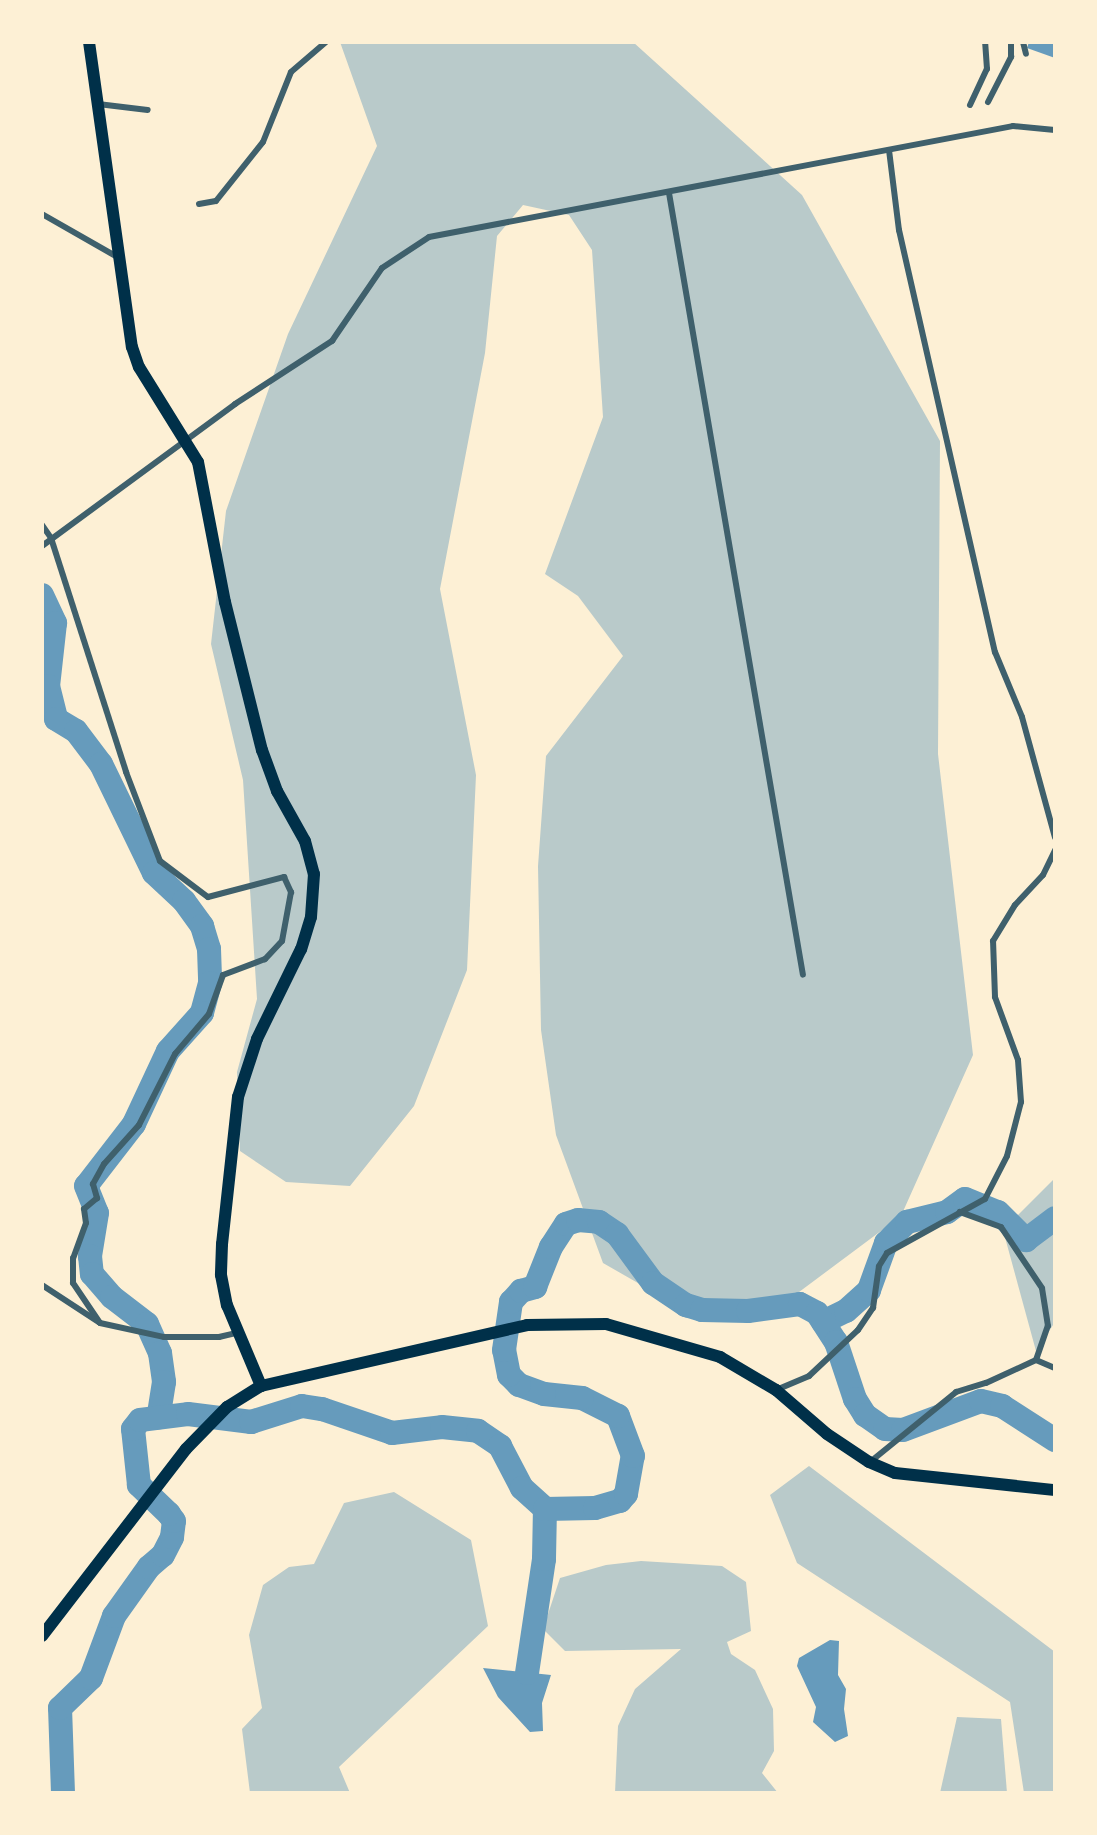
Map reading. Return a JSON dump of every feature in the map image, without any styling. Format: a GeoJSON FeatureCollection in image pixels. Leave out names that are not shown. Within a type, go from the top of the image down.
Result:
{"type":"FeatureCollection","features":[{"type":"Feature","properties":{"kind":"main road"},"geometry":{"type":"LineString","coordinates":[[89,42],[129,328],[139,367],[188,442],[198,462],[225,602],[262,750],[277,791],[305,841],[314,874],[311,916],[301,949],[257,1039],[238,1097],[221,1275],[236,1333],[261,1386]]}},
{"type":"Feature","properties":{"kind":"main road"},"geometry":{"type":"LineString","coordinates":[[42,1636],[166,1474],[208,1424],[227,1407],[261,1386],[527,1325],[606,1324],[720,1357],[776,1390],[828,1434],[869,1462],[895,1473],[1055,1490]]}},
{"type":"Feature","properties":{"kind":"street"},"geometry":{"type":"LineString","coordinates":[[199,204],[216,201],[263,142],[291,72],[326,42]]}},
{"type":"Feature","properties":{"kind":"street"},"geometry":{"type":"LineString","coordinates":[[970,105],[987,69],[985,42]]}},
{"type":"Feature","properties":{"kind":"street"},"geometry":{"type":"LineString","coordinates":[[988,102],[1011,57],[1011,42]]}},
{"type":"Feature","properties":{"kind":"street"},"geometry":{"type":"LineString","coordinates":[[1023,42],[1026,54]]}},
{"type":"Feature","properties":{"kind":"street"},"geometry":{"type":"LineString","coordinates":[[98,104],[147,110]]}},
{"type":"Feature","properties":{"kind":"street"},"geometry":{"type":"LineString","coordinates":[[42,546],[188,442],[235,404],[332,341],[382,268],[429,237],[1013,126],[1055,130]]}},
{"type":"Feature","properties":{"kind":"street"},"geometry":{"type":"LineString","coordinates":[[889,150],[899,230],[995,652],[1022,717],[1055,838]]}},
{"type":"Feature","properties":{"kind":"street"},"geometry":{"type":"LineString","coordinates":[[669,193],[803,975]]}},
{"type":"Feature","properties":{"kind":"street"},"geometry":{"type":"LineString","coordinates":[[42,214],[119,259]]}},
{"type":"Feature","properties":{"kind":"street"},"geometry":{"type":"LineString","coordinates":[[42,525],[51,538],[126,772],[160,861],[208,897],[284,876],[291,892],[282,941],[265,959],[223,975],[209,1014],[175,1053],[139,1125],[104,1164],[93,1184],[97,1198],[84,1209],[86,1222],[73,1258],[73,1283],[100,1323]]}},
{"type":"Feature","properties":{"kind":"street"},"geometry":{"type":"LineString","coordinates":[[776,1390],[809,1376],[858,1330],[873,1308],[879,1266],[887,1253],[985,1199],[1007,1156],[1021,1102],[1018,1060],[995,996],[993,941],[1015,905],[1043,875],[1055,850]]}},
{"type":"Feature","properties":{"kind":"street"},"geometry":{"type":"LineString","coordinates":[[869,1462],[956,1392],[986,1383],[1036,1360],[1048,1326],[1042,1288],[1001,1227],[960,1212]]}},
{"type":"Feature","properties":{"kind":"street"},"geometry":{"type":"LineString","coordinates":[[42,1285],[100,1323],[164,1337],[219,1337],[236,1333]]}},
{"type":"Feature","properties":{"kind":"street"},"geometry":{"type":"LineString","coordinates":[[1036,1360],[1055,1368]]}},
{"type":"Feature","properties":{"kind":"shaded area"},"geometry":{"type":"Polygon","coordinates":[[[340,42],[633,42],[802,195],[940,441],[938,754],[973,1055],[901,1216],[787,1301],[692,1314],[603,1263],[556,1135],[541,1030],[538,866],[546,756],[623,656],[578,596],[545,574],[603,417],[592,250],[569,215],[523,205],[497,236],[485,353],[440,589],[476,775],[467,970],[414,1106],[350,1186],[286,1182],[240,1151],[237,1072],[257,999],[243,780],[211,644],[226,511],[288,334],[377,146],[340,42]]]}},
{"type":"Feature","properties":{"kind":"shaded area"},"geometry":{"type":"Polygon","coordinates":[[[1055,1178],[1055,1322],[1036,1351],[1003,1230],[1055,1178]]]}},
{"type":"Feature","properties":{"kind":"shaded area"},"geometry":{"type":"Polygon","coordinates":[[[809,1466],[1055,1652],[1055,1793],[1024,1793],[1010,1702],[797,1563],[770,1495],[809,1466]]]}},
{"type":"Feature","properties":{"kind":"shaded area"},"geometry":{"type":"Polygon","coordinates":[[[394,1492],[471,1540],[488,1626],[339,1767],[350,1793],[250,1793],[242,1729],[262,1708],[249,1635],[263,1585],[289,1567],[314,1564],[344,1503],[394,1492]]]}},
{"type":"Feature","properties":{"kind":"shaded area"},"geometry":{"type":"Polygon","coordinates":[[[641,1561],[722,1566],[746,1582],[751,1631],[727,1642],[731,1654],[755,1670],[773,1709],[774,1751],[762,1773],[778,1793],[615,1793],[618,1726],[635,1689],[681,1649],[565,1651],[543,1629],[560,1578],[606,1565],[641,1561]]]}},
{"type":"Feature","properties":{"kind":"shaded area"},"geometry":{"type":"Polygon","coordinates":[[[957,1717],[1001,1719],[1007,1793],[940,1793],[957,1717]]]}},
{"type":"Feature","properties":{"kind":"water"},"geometry":{"type":"Polygon","coordinates":[[[1029,42],[1055,42],[1055,58],[1027,48],[1029,42]]]}},
{"type":"Feature","properties":{"kind":"water"},"geometry":{"type":"Polygon","coordinates":[[[830,1640],[839,1641],[838,1675],[846,1689],[844,1709],[848,1736],[835,1742],[813,1722],[816,1707],[797,1666],[799,1658],[830,1640]]]}},
{"type":"Feature","properties":{"kind":"water"},"geometry":{"type":"Polygon","coordinates":[[[483,1668],[551,1675],[542,1703],[543,1731],[530,1732],[498,1697],[483,1668]]]}},
{"type":"Feature","properties":{"kind":"waterway"},"geometry":{"type":"LineString","coordinates":[[42,595],[55,623],[48,686],[56,719],[76,731],[101,764],[154,873],[184,901],[202,926],[209,949],[210,983],[202,1013],[168,1051],[134,1124],[86,1186],[97,1213],[90,1256],[92,1274],[112,1297],[147,1324],[160,1353],[164,1382],[158,1418]]}},
{"type":"Feature","properties":{"kind":"waterway"},"geometry":{"type":"LineString","coordinates":[[823,1322],[846,1311],[869,1290],[886,1243],[907,1222],[947,1212],[965,1199],[998,1212],[1026,1240],[1055,1218]]}},
{"type":"Feature","properties":{"kind":"waterway"},"geometry":{"type":"LineString","coordinates":[[63,1793],[60,1708],[91,1678],[114,1616],[149,1567],[163,1555],[172,1537],[174,1521],[139,1485],[133,1429],[140,1420],[188,1414],[251,1422],[302,1406],[322,1409],[392,1433],[442,1427],[478,1431],[500,1446],[522,1488],[545,1509],[595,1508],[620,1501],[626,1494],[633,1456],[618,1416],[582,1398],[544,1394],[519,1385],[509,1375],[504,1350],[511,1302],[521,1291],[535,1287],[551,1247],[566,1224],[578,1220],[599,1222],[617,1234],[653,1283],[686,1305],[702,1310],[748,1311],[800,1304],[817,1313],[836,1342],[855,1399],[865,1415],[885,1429],[903,1430],[981,1401],[1002,1406],[1055,1440]]}},
{"type":"Feature","properties":{"kind":"waterway"},"geometry":{"type":"LineString","coordinates":[[527,1673],[544,1559],[545,1509]]}}]}
